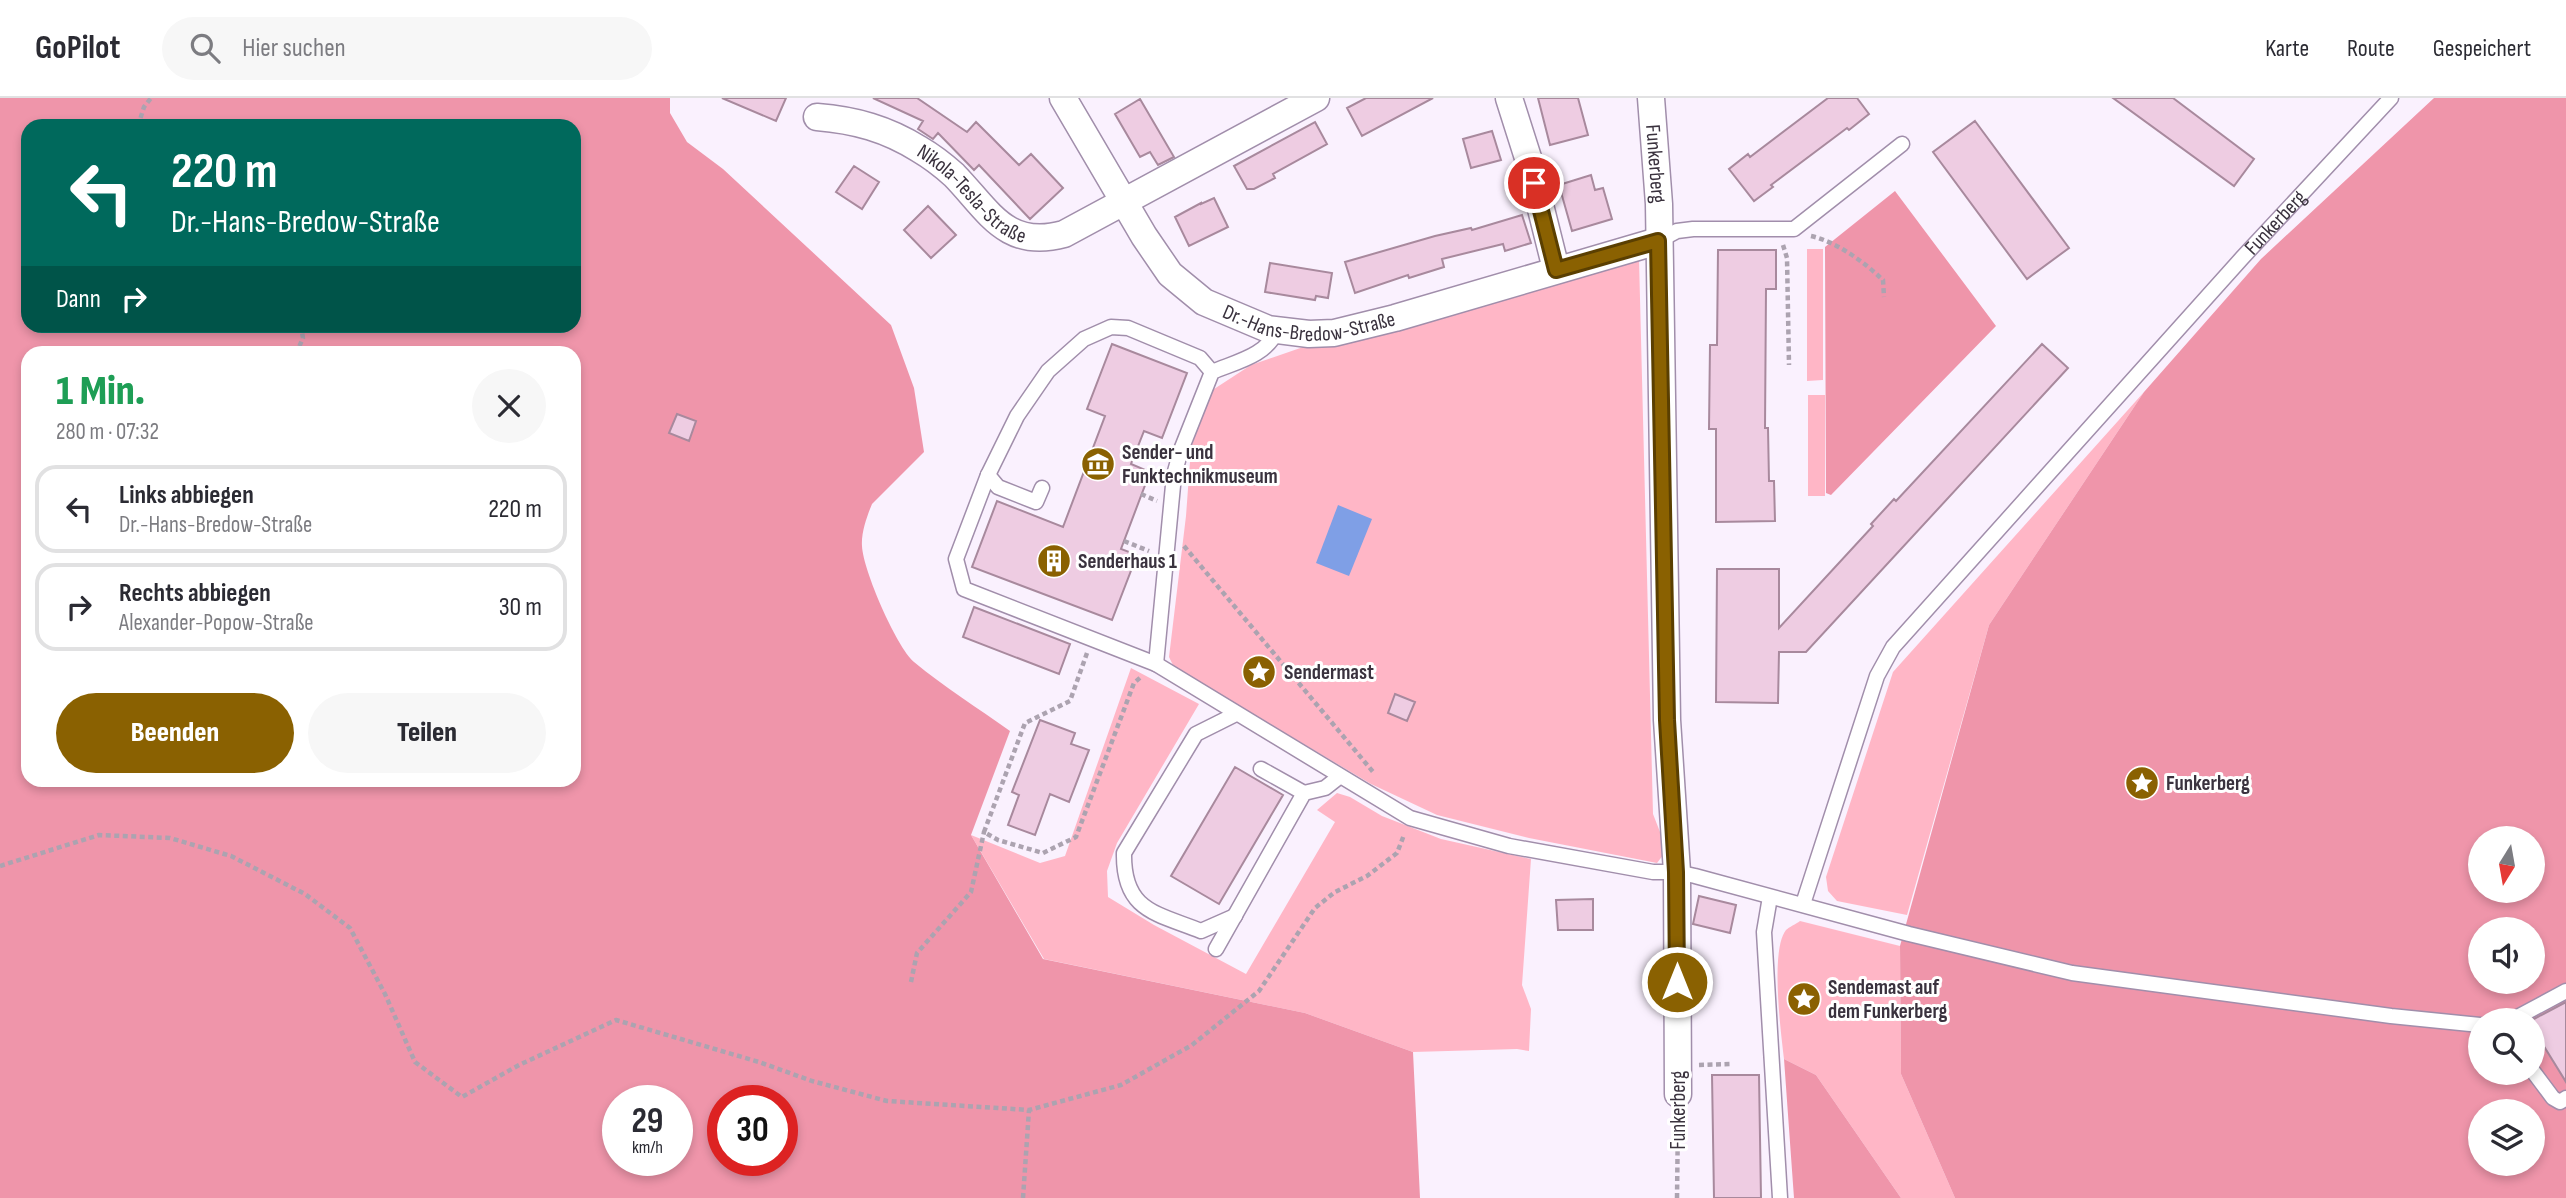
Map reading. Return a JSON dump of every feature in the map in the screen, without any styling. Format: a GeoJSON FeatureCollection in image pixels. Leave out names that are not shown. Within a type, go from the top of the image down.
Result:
{"type":"FeatureCollection","features":[{"type":"Feature","properties":{"kind":"street","name":"Dr.-Hans-Bredow-Straße"},"geometry":{"type":"LineString","coordinates":[[1063,98],[1170,274],[1204,302],[1244,320],[1277,330],[1310,334],[1334,333],[1395,318],[1658,241]]}},
{"type":"Feature","properties":{"kind":"street","name":"Nikola-Tesla-Straße"},"geometry":{"type":"LineString","coordinates":[[817,117],[849,120],[885,131],[920,150],[951,173],[996,221],[1012,233],[1023,238],[1049,238],[1063,234],[1316,98]]}},
{"type":"Feature","properties":{"kind":"street"},"geometry":{"type":"LineString","coordinates":[[1508,98],[1529,161],[1556,270]]}},
{"type":"Feature","properties":{"kind":"street","name":"Funkerberg"},"geometry":{"type":"LineString","coordinates":[[1651,98],[1659,204],[1667,720],[1676,872],[1678,1094]]}},
{"type":"Feature","properties":{"kind":"lane","name":"Funkerberg"},"geometry":{"type":"LineString","coordinates":[[1803,904],[1877,676],[1894,648],[2242,258],[2391,98]]}},
{"type":"Feature","properties":{"kind":"lane"},"geometry":{"type":"LineString","coordinates":[[1658,241],[1677,231],[1693,229],[1794,229],[1902,144]]}},
{"type":"Feature","properties":{"kind":"lane"},"geometry":{"type":"LineString","coordinates":[[1212,373],[1200,358],[1128,328],[1111,327],[1084,339],[1048,371],[1017,415],[988,475],[956,559],[964,589],[1156,664],[1410,818],[1509,846],[1653,872],[1676,872],[1909,934],[2072,973],[2468,1024]]}},
{"type":"Feature","properties":{"kind":"lane"},"geometry":{"type":"LineString","coordinates":[[1156,664],[1174,475],[1181,450],[1212,373],[1260,352],[1272,343],[1277,330]]}},
{"type":"Feature","properties":{"kind":"lane"},"geometry":{"type":"LineString","coordinates":[[988,475],[998,487],[1036,502],[1042,488]]}},
{"type":"Feature","properties":{"kind":"lane"},"geometry":{"type":"LineString","coordinates":[[1235,916],[1201,931],[1144,909],[1128,884],[1124,853],[1196,734],[1236,714]]}},
{"type":"Feature","properties":{"kind":"lane"},"geometry":{"type":"LineString","coordinates":[[1261,769],[1304,793],[1325,788],[1339,777]]}},
{"type":"Feature","properties":{"kind":"lane"},"geometry":{"type":"LineString","coordinates":[[1216,949],[1304,793]]}},
{"type":"Feature","properties":{"kind":"lane"},"geometry":{"type":"LineString","coordinates":[[1770,898],[1764,932],[1780,1198]]}},
{"type":"Feature","properties":{"kind":"lane"},"geometry":{"type":"LineString","coordinates":[[2534,1008],[2566,991]]}},
{"type":"Feature","properties":{"kind":"lane"},"geometry":{"type":"LineString","coordinates":[[2543,1085],[2553,1098],[2560,1101],[2566,1098]]}},
{"type":"Feature","properties":{"kind":"path"},"geometry":{"type":"LineString","coordinates":[[140,119],[150,98]]}},
{"type":"Feature","properties":{"kind":"path"},"geometry":{"type":"LineString","coordinates":[[1803,234],[1821,238],[1869,267],[1883,280],[1884,297]]}},
{"type":"Feature","properties":{"kind":"path"},"geometry":{"type":"LineString","coordinates":[[1776,238],[1786,250],[1787,258],[1789,365]]}},
{"type":"Feature","properties":{"kind":"path"},"geometry":{"type":"LineString","coordinates":[[1170,530],[1378,779]]}},
{"type":"Feature","properties":{"kind":"path"},"geometry":{"type":"LineString","coordinates":[[1124,541],[1167,558]]}},
{"type":"Feature","properties":{"kind":"path"},"geometry":{"type":"LineString","coordinates":[[911,982],[917,953],[971,892],[984,832],[1025,723],[1070,701],[1092,639]]}},
{"type":"Feature","properties":{"kind":"path"},"geometry":{"type":"LineString","coordinates":[[984,832],[998,840],[1043,853],[1076,837],[1134,683],[1156,664]]}},
{"type":"Feature","properties":{"kind":"path"},"geometry":{"type":"LineString","coordinates":[[0,866],[99,835],[170,838],[231,856],[305,894],[350,928],[415,1062],[462,1097],[519,1066],[616,1020],[759,1062],[812,1081],[887,1101],[1029,1110],[1121,1085],[1192,1045],[1259,991],[1315,908],[1335,892],[1367,876],[1397,853],[1410,818]]}},
{"type":"Feature","properties":{"kind":"path","name":"Funkerberg"},"geometry":{"type":"LineString","coordinates":[[1677,1198],[1678,1094]]}},
{"type":"Feature","properties":{"kind":"path"},"geometry":{"type":"LineString","coordinates":[[1023,1198],[1029,1110]]}},
{"type":"Feature","properties":{"kind":"shaded area"},"geometry":{"type":"Polygon","coordinates":[[[0,98],[670,98],[670,113],[687,142],[723,169],[891,325],[914,388],[924,452],[872,504],[862,536],[864,557],[882,607],[898,640],[914,662],[1010,731],[971,835],[1043,959],[1305,1013],[1413,1052],[1420,1198],[0,1198],[0,98]]]}},
{"type":"Feature","properties":{"kind":"shaded area"},"geometry":{"type":"Polygon","coordinates":[[[2434,98],[2566,98],[2566,1198],[1955,1198],[1901,1074],[1900,946],[1989,625],[2144,392],[2261,259],[2434,98]]]}},
{"type":"Feature","properties":{"kind":"shaded area"},"geometry":{"type":"Polygon","coordinates":[[[1895,191],[1996,326],[1831,495],[1826,493],[1825,247],[1895,191]]]}},
{"type":"Feature","properties":{"kind":"shaded area"},"geometry":{"type":"Polygon","coordinates":[[[1807,249],[1823,249],[1823,380],[1807,381],[1807,249]]]}},
{"type":"Feature","properties":{"kind":"shaded area"},"geometry":{"type":"Polygon","coordinates":[[[1639,259],[1653,814],[1667,850],[1657,863],[1529,838],[1437,815],[1371,784],[1174,667],[1169,657],[1186,516],[1191,448],[1211,391],[1251,365],[1309,345],[1639,259]]]}},
{"type":"Feature","properties":{"kind":"shaded area"},"geometry":{"type":"Polygon","coordinates":[[[2144,392],[1989,625],[1907,915],[1837,901],[1828,891],[1826,877],[1893,672],[2144,392]]]}},
{"type":"Feature","properties":{"kind":"shaded area"},"geometry":{"type":"Polygon","coordinates":[[[1808,395],[1825,395],[1825,496],[1808,496],[1808,395]]]}},
{"type":"Feature","properties":{"kind":"shaded area"},"geometry":{"type":"Polygon","coordinates":[[[1131,668],[1199,704],[1117,843],[1107,871],[1108,897],[1246,974],[1335,822],[1317,810],[1337,793],[1350,797],[1382,816],[1441,839],[1531,859],[1522,985],[1531,1009],[1529,1051],[1517,1049],[1413,1052],[1305,1013],[1044,959],[971,835],[1040,863],[1065,856],[1131,668]]]}},
{"type":"Feature","properties":{"kind":"shaded area"},"geometry":{"type":"Polygon","coordinates":[[[1800,921],[1900,946],[1901,1074],[1955,1198],[1901,1198],[1816,1075],[1784,1059],[1778,992],[1779,955],[1781,940],[1786,930],[1800,921]]]}},
{"type":"Feature","properties":{"kind":"shaded area"},"geometry":{"type":"Polygon","coordinates":[[[1784,1059],[1816,1075],[1901,1198],[1794,1198],[1784,1059]]]}},
{"type":"Feature","properties":{"kind":"water"},"geometry":{"type":"Polygon","coordinates":[[[1338,505],[1372,519],[1349,576],[1316,563],[1338,505]]]}},
{"type":"Feature","properties":{"kind":"building"},"geometry":{"type":"Polygon","coordinates":[[[722,98],[786,98],[776,121],[722,98]]]}},
{"type":"Feature","properties":{"kind":"building"},"geometry":{"type":"Polygon","coordinates":[[[873,98],[917,98],[967,132],[976,122],[1019,165],[1031,154],[1063,188],[1030,219],[979,165],[974,170],[938,133],[933,139],[918,129],[923,121],[873,98]]]}},
{"type":"Feature","properties":{"kind":"building"},"geometry":{"type":"Polygon","coordinates":[[[1366,98],[1433,98],[1362,136],[1347,108],[1366,98]]]}},
{"type":"Feature","properties":{"kind":"building"},"geometry":{"type":"Polygon","coordinates":[[[1538,98],[1578,98],[1588,135],[1550,145],[1538,98]]]}},
{"type":"Feature","properties":{"kind":"building"},"geometry":{"type":"Polygon","coordinates":[[[1828,98],[1857,98],[1869,114],[1771,185],[1773,187],[1754,201],[1729,169],[1748,154],[1750,157],[1828,98]]]}},
{"type":"Feature","properties":{"kind":"building"},"geometry":{"type":"Polygon","coordinates":[[[2113,98],[2173,98],[2254,159],[2234,186],[2113,98]]]}},
{"type":"Feature","properties":{"kind":"building"},"geometry":{"type":"Polygon","coordinates":[[[1140,99],[1174,157],[1158,165],[1150,152],[1140,157],[1115,114],[1140,99]]]}},
{"type":"Feature","properties":{"kind":"building"},"geometry":{"type":"Polygon","coordinates":[[[1975,121],[2069,248],[2027,279],[1933,152],[1975,121]]]}},
{"type":"Feature","properties":{"kind":"building"},"geometry":{"type":"Polygon","coordinates":[[[1315,122],[1327,144],[1273,174],[1275,178],[1254,189],[1247,189],[1234,166],[1315,122]]]}},
{"type":"Feature","properties":{"kind":"building"},"geometry":{"type":"Polygon","coordinates":[[[1492,131],[1501,160],[1471,168],[1463,139],[1492,131]]]}},
{"type":"Feature","properties":{"kind":"building"},"geometry":{"type":"Polygon","coordinates":[[[854,166],[879,182],[862,209],[836,192],[854,166]]]}},
{"type":"Feature","properties":{"kind":"building"},"geometry":{"type":"Polygon","coordinates":[[[1591,175],[1595,190],[1603,188],[1612,219],[1572,231],[1559,185],[1591,175]]]}},
{"type":"Feature","properties":{"kind":"building"},"geometry":{"type":"Polygon","coordinates":[[[1214,198],[1228,227],[1189,246],[1175,217],[1214,198]]]}},
{"type":"Feature","properties":{"kind":"building"},"geometry":{"type":"Polygon","coordinates":[[[928,206],[956,235],[931,258],[904,230],[928,206]]]}},
{"type":"Feature","properties":{"kind":"building"},"geometry":{"type":"Polygon","coordinates":[[[1522,215],[1531,243],[1505,251],[1503,244],[1442,259],[1444,267],[1409,278],[1408,275],[1355,293],[1345,262],[1522,215]]]}},
{"type":"Feature","properties":{"kind":"building"},"geometry":{"type":"Polygon","coordinates":[[[1718,250],[1776,250],[1776,289],[1766,289],[1765,428],[1768,428],[1769,481],[1774,481],[1775,521],[1716,522],[1716,429],[1709,429],[1710,345],[1717,345],[1718,250]]]}},
{"type":"Feature","properties":{"kind":"building"},"geometry":{"type":"Polygon","coordinates":[[[1270,263],[1332,273],[1328,298],[1316,296],[1315,300],[1265,292],[1270,263]]]}},
{"type":"Feature","properties":{"kind":"building"},"geometry":{"type":"Polygon","coordinates":[[[1112,344],[1187,373],[1162,438],[1144,431],[1131,464],[1150,472],[1121,549],[1137,555],[1112,620],[972,567],[997,501],[1063,527],[1105,416],[1087,409],[1112,344]]]}},
{"type":"Feature","properties":{"kind":"building"},"geometry":{"type":"Polygon","coordinates":[[[2042,344],[2068,368],[1806,652],[1779,652],[1778,703],[1716,702],[1717,569],[1779,569],[1779,628],[1873,526],[1871,524],[1894,499],[1896,501],[2042,344]]]}},
{"type":"Feature","properties":{"kind":"building"},"geometry":{"type":"Polygon","coordinates":[[[677,414],[696,421],[689,441],[669,433],[677,414]]]}},
{"type":"Feature","properties":{"kind":"building"},"geometry":{"type":"Polygon","coordinates":[[[974,607],[1070,644],[1059,674],[963,637],[974,607]]]}},
{"type":"Feature","properties":{"kind":"building"},"geometry":{"type":"Polygon","coordinates":[[[1395,694],[1415,702],[1407,721],[1388,713],[1395,694]]]}},
{"type":"Feature","properties":{"kind":"building"},"geometry":{"type":"Polygon","coordinates":[[[1040,720],[1075,733],[1071,744],[1089,750],[1069,802],[1050,794],[1035,835],[1008,825],[1019,795],[1012,792],[1040,720]]]}},
{"type":"Feature","properties":{"kind":"building"},"geometry":{"type":"Polygon","coordinates":[[[1235,767],[1283,795],[1219,904],[1171,876],[1235,767]]]}},
{"type":"Feature","properties":{"kind":"building"},"geometry":{"type":"Polygon","coordinates":[[[1699,896],[1736,905],[1730,933],[1693,924],[1699,896]]]}},
{"type":"Feature","properties":{"kind":"building"},"geometry":{"type":"Polygon","coordinates":[[[1593,899],[1593,930],[1558,930],[1556,900],[1593,899]]]}},
{"type":"Feature","properties":{"kind":"building"},"geometry":{"type":"Polygon","coordinates":[[[2566,1002],[2566,1082],[2545,1048],[2545,1013],[2566,1002]]]}},
{"type":"Feature","properties":{"kind":"building"},"geometry":{"type":"Polygon","coordinates":[[[1712,1075],[1759,1075],[1761,1198],[1714,1198],[1712,1075]]]}},
{"type":"Feature","properties":{"kind":"place","name":"Sender- und Funktechnikmuseum"},"geometry":{"type":"Point","coordinates":[1098,464]}},
{"type":"Feature","properties":{"kind":"place","name":"Senderhaus 1"},"geometry":{"type":"Point","coordinates":[1054,561]}},
{"type":"Feature","properties":{"kind":"place","name":"Sendermast"},"geometry":{"type":"Point","coordinates":[1259,672]}},
{"type":"Feature","properties":{"kind":"place","name":"Funkerberg"},"geometry":{"type":"Point","coordinates":[2142,783]}},
{"type":"Feature","properties":{"kind":"place","name":"Sendemast auf dem Funkerberg"},"geometry":{"type":"Point","coordinates":[1804,999]}},
{"type":"Feature","properties":{"kind":"route"},"geometry":{"type":"LineString","coordinates":[[1534,183],[1556,270],[1658,241],[1667,720],[1676,872],[1677,982]]}}]}
